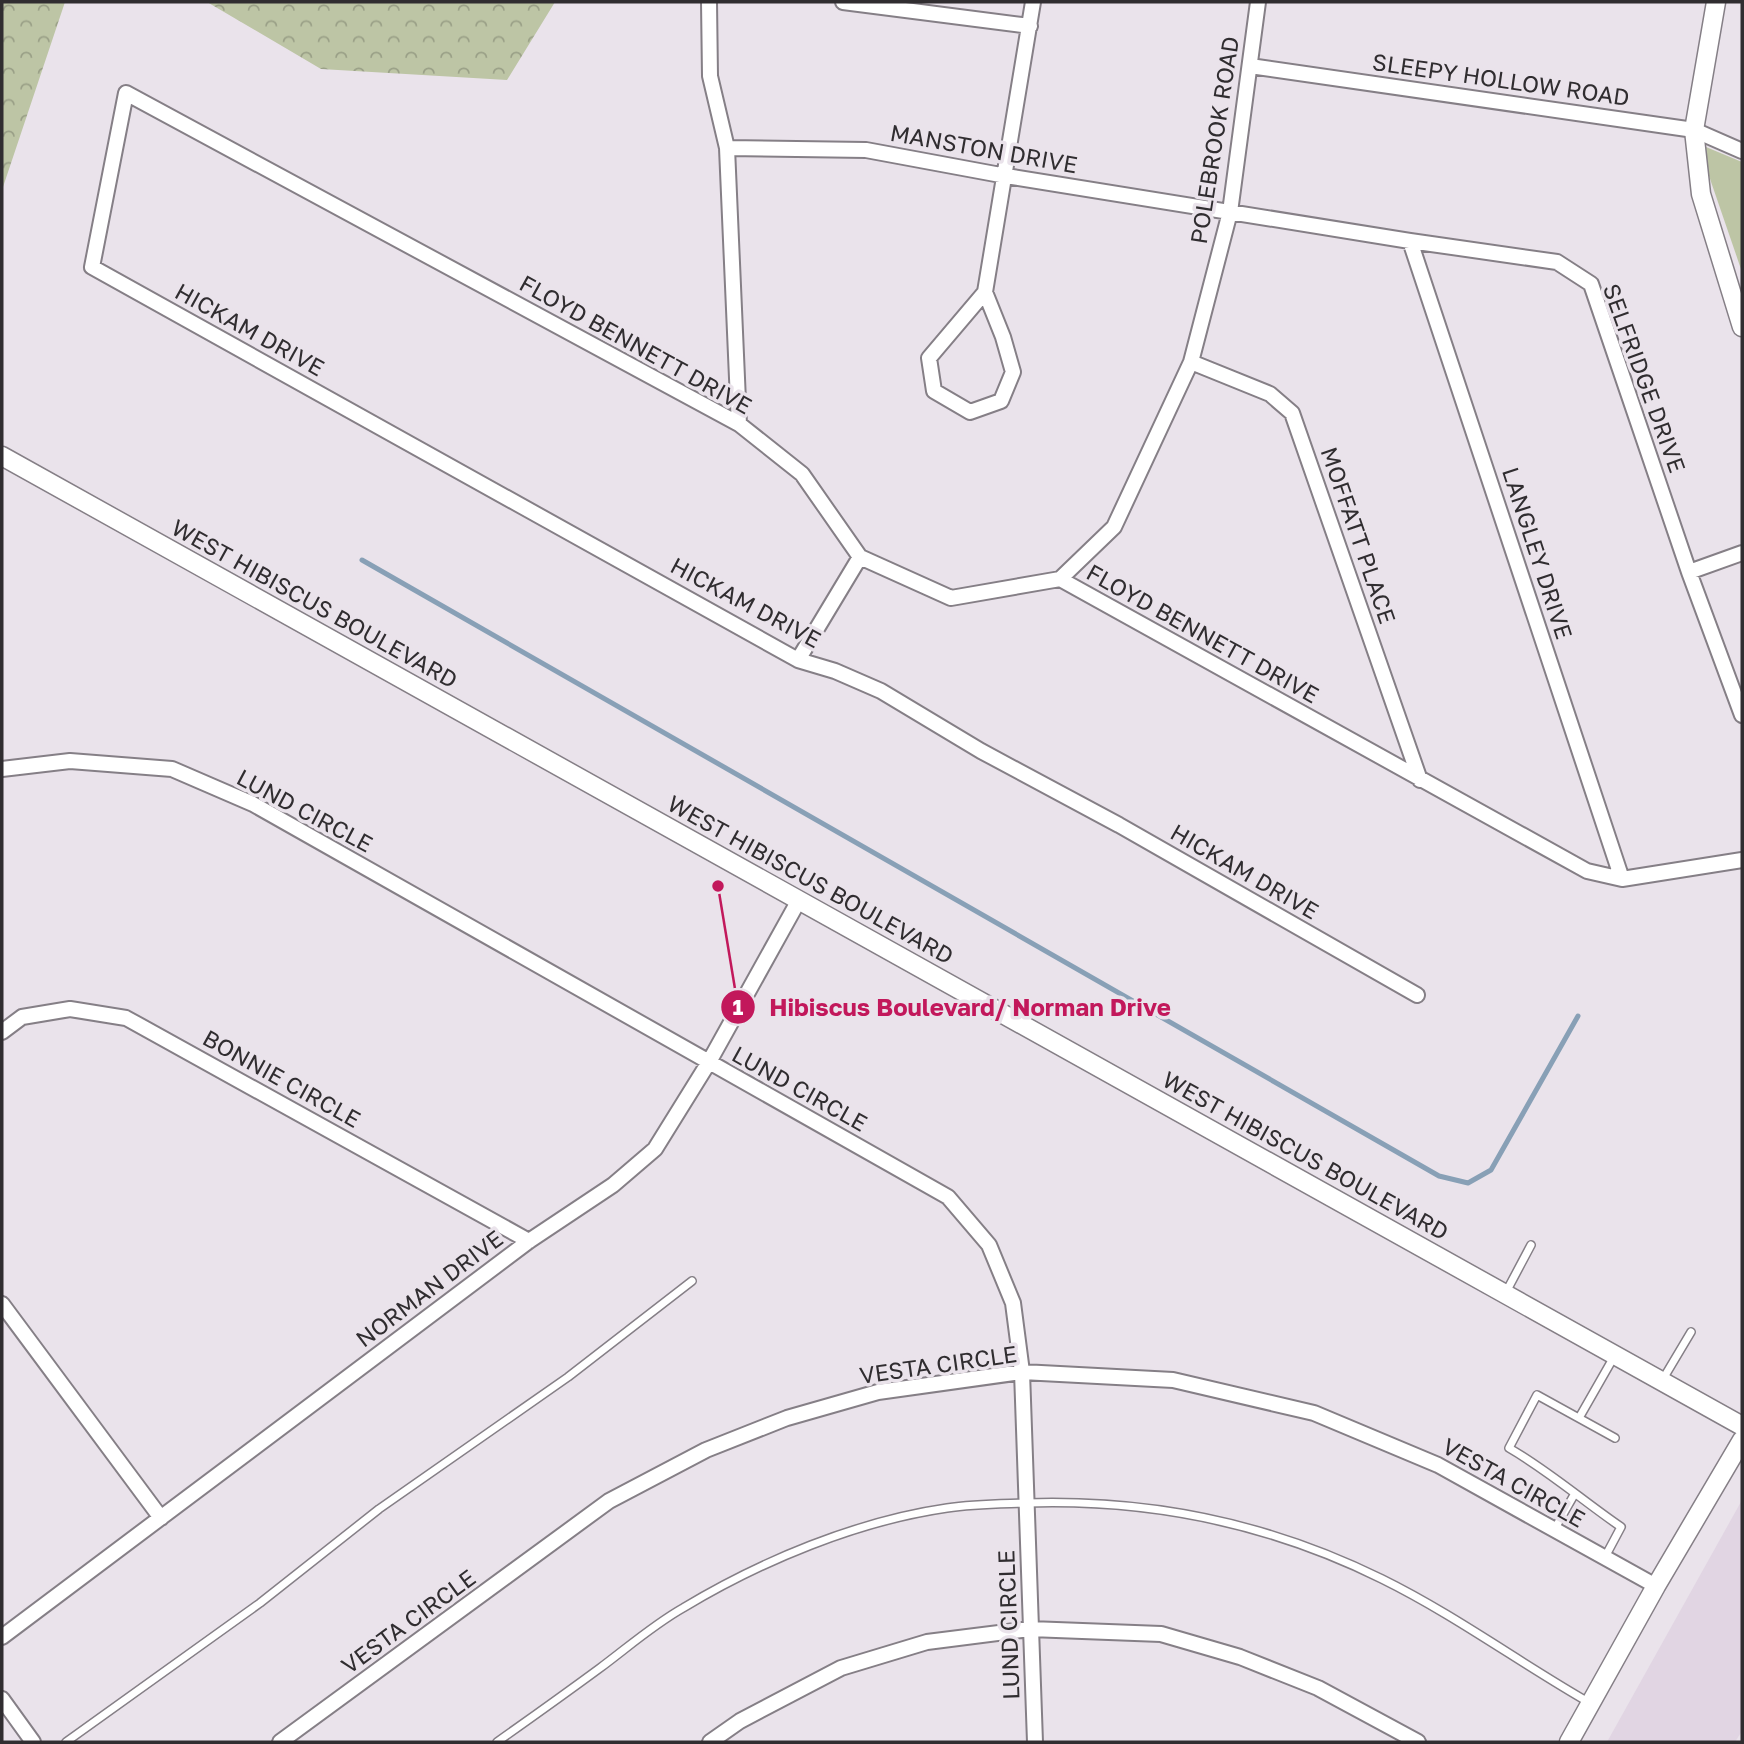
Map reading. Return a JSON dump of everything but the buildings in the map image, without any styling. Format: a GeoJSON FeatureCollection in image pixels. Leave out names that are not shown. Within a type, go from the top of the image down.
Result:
{"type":"FeatureCollection","features":[{"type":"Feature","properties":{"kind":"street"},"geometry":{"type":"LineString","coordinates":[[709,2],[710,76],[727,148],[740,424]]}},
{"type":"Feature","properties":{"kind":"street"},"geometry":{"type":"LineString","coordinates":[[845,2],[1030,26]]}},
{"type":"Feature","properties":{"kind":"street"},"geometry":{"type":"LineString","coordinates":[[985,292],[1003,337],[1013,372],[1001,401],[970,412],[934,391],[929,358],[985,292],[1033,2]]}},
{"type":"Feature","properties":{"kind":"street","name":"POLEBROOK ROAD"},"geometry":{"type":"LineString","coordinates":[[1060,579],[1114,527],[1191,362],[1230,212],[1258,2]]}},
{"type":"Feature","properties":{"kind":"street"},"geometry":{"type":"LineString","coordinates":[[1716,2],[1694,130],[1700,194],[1742,327]]}},
{"type":"Feature","properties":{"kind":"street","name":"SLEEPY HOLLOW ROAD"},"geometry":{"type":"LineString","coordinates":[[1250,66],[1694,130],[1742,151]]}},
{"type":"Feature","properties":{"kind":"street","name":"HICKAM DRIVE"},"geometry":{"type":"LineString","coordinates":[[126,93],[92,267],[798,660],[835,671],[881,691],[981,751],[1119,825],[1417,995]]}},
{"type":"Feature","properties":{"kind":"street","name":"FLOYD BENNETT DRIVE"},"geometry":{"type":"LineString","coordinates":[[126,93],[740,424],[802,474],[860,557],[951,598],[1060,579],[1587,871],[1622,878],[1742,860]]}},
{"type":"Feature","properties":{"kind":"street","name":"MANSTON DRIVE"},"geometry":{"type":"LineString","coordinates":[[727,148],[866,150],[1006,176],[1230,212]]}},
{"type":"Feature","properties":{"kind":"street","name":"SELFRIDGE DRIVE"},"geometry":{"type":"LineString","coordinates":[[1230,212],[1410,242],[1557,262],[1591,284],[1689,572],[1742,715]]}},
{"type":"Feature","properties":{"kind":"street","name":"LANGLEY DRIVE"},"geometry":{"type":"LineString","coordinates":[[1410,242],[1622,878]]}},
{"type":"Feature","properties":{"kind":"street","name":"MOFFATT PLACE"},"geometry":{"type":"LineString","coordinates":[[1191,362],[1270,394],[1292,412],[1420,780]]}},
{"type":"Feature","properties":{"kind":"street","name":"WEST HIBISCUS BOULEVARD"},"geometry":{"type":"LineString","coordinates":[[2,456],[1742,1426]]}},
{"type":"Feature","properties":{"kind":"street"},"geometry":{"type":"LineString","coordinates":[[1689,572],[1742,554]]}},
{"type":"Feature","properties":{"kind":"street"},"geometry":{"type":"LineString","coordinates":[[798,660],[860,557]]}},
{"type":"Feature","properties":{"kind":"street","name":"LUND CIRCLE"},"geometry":{"type":"LineString","coordinates":[[2,769],[70,761],[172,769],[253,804],[948,1198],[989,1245],[1013,1303],[1022,1372],[1035,1742]]}},
{"type":"Feature","properties":{"kind":"street","name":"NORMAN DRIVE"},"geometry":{"type":"LineString","coordinates":[[2,1637],[529,1241],[613,1185],[655,1149],[709,1062],[799,900]]}},
{"type":"Feature","properties":{"kind":"street","name":"BONNIE CIRCLE"},"geometry":{"type":"LineString","coordinates":[[2,1031],[22,1017],[70,1009],[126,1018],[529,1241]]}},
{"type":"Feature","properties":{"kind":"street"},"geometry":{"type":"LineString","coordinates":[[2,1304],[161,1518]]}},
{"type":"Feature","properties":{"kind":"street","name":"VESTA CIRCLE"},"geometry":{"type":"LineString","coordinates":[[280,1742],[610,1501],[706,1450],[787,1418],[878,1392],[1022,1372],[1173,1380],[1314,1413],[1438,1465],[1656,1586]]}},
{"type":"Feature","properties":{"kind":"street"},"geometry":{"type":"LineString","coordinates":[[1569,1742],[1742,1440]]}},
{"type":"Feature","properties":{"kind":"street"},"geometry":{"type":"LineString","coordinates":[[710,1742],[740,1721],[841,1668],[927,1642],[1030,1629],[1161,1634],[1240,1657],[1318,1688],[1418,1742]]}},
{"type":"Feature","properties":{"kind":"street"},"geometry":{"type":"LineString","coordinates":[[2,1699],[33,1742]]}},
{"type":"Feature","properties":{"kind":"lane"},"geometry":{"type":"LineString","coordinates":[[1505,1294],[1531,1245]]}},
{"type":"Feature","properties":{"kind":"lane"},"geometry":{"type":"LineString","coordinates":[[66,1742],[260,1603],[379,1509],[568,1377],[692,1281]]}},
{"type":"Feature","properties":{"kind":"lane"},"geometry":{"type":"LineString","coordinates":[[1662,1382],[1691,1332]]}},
{"type":"Feature","properties":{"kind":"lane"},"geometry":{"type":"LineString","coordinates":[[1579,1418],[1615,1355]]}},
{"type":"Feature","properties":{"kind":"lane"},"geometry":{"type":"LineString","coordinates":[[1605,1558],[1621,1527],[1574,1495],[1542,1467],[1509,1448],[1537,1395],[1615,1438]]}},
{"type":"Feature","properties":{"kind":"lane"},"geometry":{"type":"LineString","coordinates":[[1554,1530],[1574,1495]]}},
{"type":"Feature","properties":{"kind":"lane"},"geometry":{"type":"LineString","coordinates":[[497,1742],[661,1621],[743,1575],[808,1546],[878,1524],[944,1508],[985,1503],[1065,1502],[1162,1509],[1235,1523],[1299,1545],[1380,1578],[1436,1607],[1590,1704]]}},
{"type":"Feature","properties":{"kind":"shaded area"},"geometry":{"type":"Polygon","coordinates":[[[1742,1500],[1742,1731],[1735,1742],[1607,1742],[1742,1500]]]}},
{"type":"Feature","properties":{"kind":"green space"},"geometry":{"type":"Polygon","coordinates":[[[2,2],[65,2],[2,190],[2,2]]]}},
{"type":"Feature","properties":{"kind":"green space"},"geometry":{"type":"Polygon","coordinates":[[[207,2],[555,2],[507,80],[321,69],[207,2]]]}},
{"type":"Feature","properties":{"kind":"green space"},"geometry":{"type":"Polygon","coordinates":[[[1706,147],[1742,162],[1742,272],[1708,173],[1706,147]]]}},
{"type":"Feature","properties":{"kind":"waterway"},"geometry":{"type":"LineString","coordinates":[[362,560],[1439,1176],[1468,1183],[1491,1170],[1578,1016]]}},
{"type":"Feature","properties":{"kind":"place","name":"Hibiscus Boulevard/ Norman Drive"},"geometry":{"type":"Point","coordinates":[718,886]}}]}
